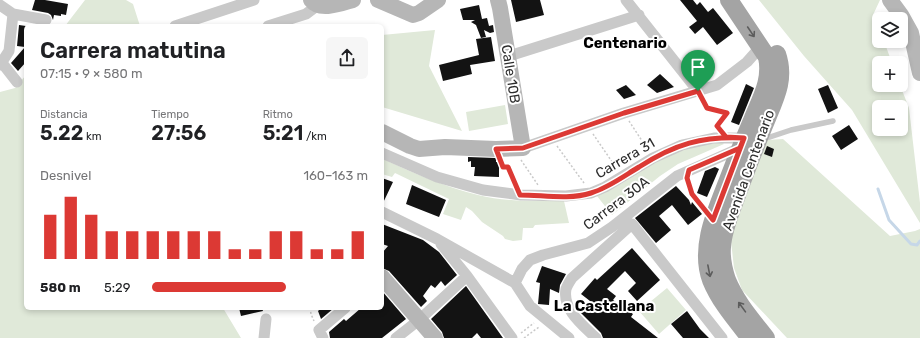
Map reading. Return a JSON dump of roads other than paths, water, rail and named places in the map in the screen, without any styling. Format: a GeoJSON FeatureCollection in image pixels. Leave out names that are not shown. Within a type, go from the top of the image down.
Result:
{"type":"FeatureCollection","features":[{"type":"Feature","properties":{"kind":"main road","name":"Avenida Centenario"},"geometry":{"type":"LineString","coordinates":[[729,0],[767,57],[773,83]]}},
{"type":"Feature","properties":{"kind":"main road","name":"Avenida Centenario"},"geometry":{"type":"LineString","coordinates":[[744,0],[775,48],[780,62],[781,74],[773,83],[766,86],[742,140],[713,220],[707,249],[711,280],[719,297],[728,311],[750,338]]}},
{"type":"Feature","properties":{"kind":"main road","name":"Avenida Centenario"},"geometry":{"type":"LineString","coordinates":[[742,140],[724,230],[722,248],[724,268],[732,291],[740,305],[766,338]]}},
{"type":"Feature","properties":{"kind":"street"},"geometry":{"type":"LineString","coordinates":[[181,24],[254,0]]}},
{"type":"Feature","properties":{"kind":"street"},"geometry":{"type":"LineString","coordinates":[[274,24],[306,14],[314,3],[331,5],[353,0]]}},
{"type":"Feature","properties":{"kind":"street"},"geometry":{"type":"LineString","coordinates":[[378,0],[403,5],[413,15],[419,13],[437,1]]}},
{"type":"Feature","properties":{"kind":"street","name":"Calle 10B"},"geometry":{"type":"LineString","coordinates":[[498,0],[508,56],[518,148]]}},
{"type":"Feature","properties":{"kind":"street"},"geometry":{"type":"LineString","coordinates":[[626,0],[698,91]]}},
{"type":"Feature","properties":{"kind":"street"},"geometry":{"type":"LineString","coordinates":[[890,0],[901,15],[911,33],[920,73]]}},
{"type":"Feature","properties":{"kind":"street"},"geometry":{"type":"LineString","coordinates":[[0,4],[13,14],[46,20]]}},
{"type":"Feature","properties":{"kind":"street"},"geometry":{"type":"LineString","coordinates":[[13,14],[11,43],[9,51],[1,64],[17,82]]}},
{"type":"Feature","properties":{"kind":"street"},"geometry":{"type":"LineString","coordinates":[[508,56],[639,15]]}},
{"type":"Feature","properties":{"kind":"street"},"geometry":{"type":"LineString","coordinates":[[384,133],[419,149],[445,147],[496,149],[518,148],[552,139],[624,113],[717,85],[747,62],[755,53]]}},
{"type":"Feature","properties":{"kind":"street","name":"Carrera 31"},"geometry":{"type":"LineString","coordinates":[[384,154],[437,177],[468,187],[520,195],[566,196],[591,193],[605,187],[653,158],[682,145],[700,140],[742,140]]}},
{"type":"Feature","properties":{"kind":"street","name":"Carrera 30A"},"geometry":{"type":"LineString","coordinates":[[515,283],[522,269],[530,260],[543,255],[576,247],[594,240],[612,228],[667,183],[742,140]]}},
{"type":"Feature","properties":{"kind":"street"},"geometry":{"type":"LineString","coordinates":[[384,213],[437,239],[515,283],[525,300],[544,318],[569,338]]}},
{"type":"Feature","properties":{"kind":"street"},"geometry":{"type":"LineString","coordinates":[[596,338],[572,312],[567,300],[566,289],[572,278],[632,224],[722,338]]}},
{"type":"Feature","properties":{"kind":"street"},"geometry":{"type":"LineString","coordinates":[[437,239],[516,336]]}},
{"type":"Feature","properties":{"kind":"street"},"geometry":{"type":"LineString","coordinates":[[396,338],[419,320],[467,276]]}},
{"type":"Feature","properties":{"kind":"street"},"geometry":{"type":"LineString","coordinates":[[384,279],[435,338]]}},
{"type":"Feature","properties":{"kind":"street"},"geometry":{"type":"LineString","coordinates":[[321,334],[343,310]]}},
{"type":"Feature","properties":{"kind":"street"},"geometry":{"type":"LineString","coordinates":[[264,338],[266,319]]}},
{"type":"Feature","properties":{"kind":"lane"},"geometry":{"type":"LineString","coordinates":[[742,140],[770,137],[791,130],[832,121]]}},
{"type":"Feature","properties":{"kind":"lane"},"geometry":{"type":"LineString","coordinates":[[689,170],[687,178],[692,194],[713,220]]}},
{"type":"Feature","properties":{"kind":"waterway"},"geometry":{"type":"LineString","coordinates":[[878,189],[889,220],[911,244],[917,245],[920,241]]}},
{"type":"Feature","properties":{"kind":"district","name":"Centenario"},"geometry":{"type":"Point","coordinates":[625,43]}},
{"type":"Feature","properties":{"kind":"district","name":"La Castellana"},"geometry":{"type":"Point","coordinates":[604,306]}}]}
